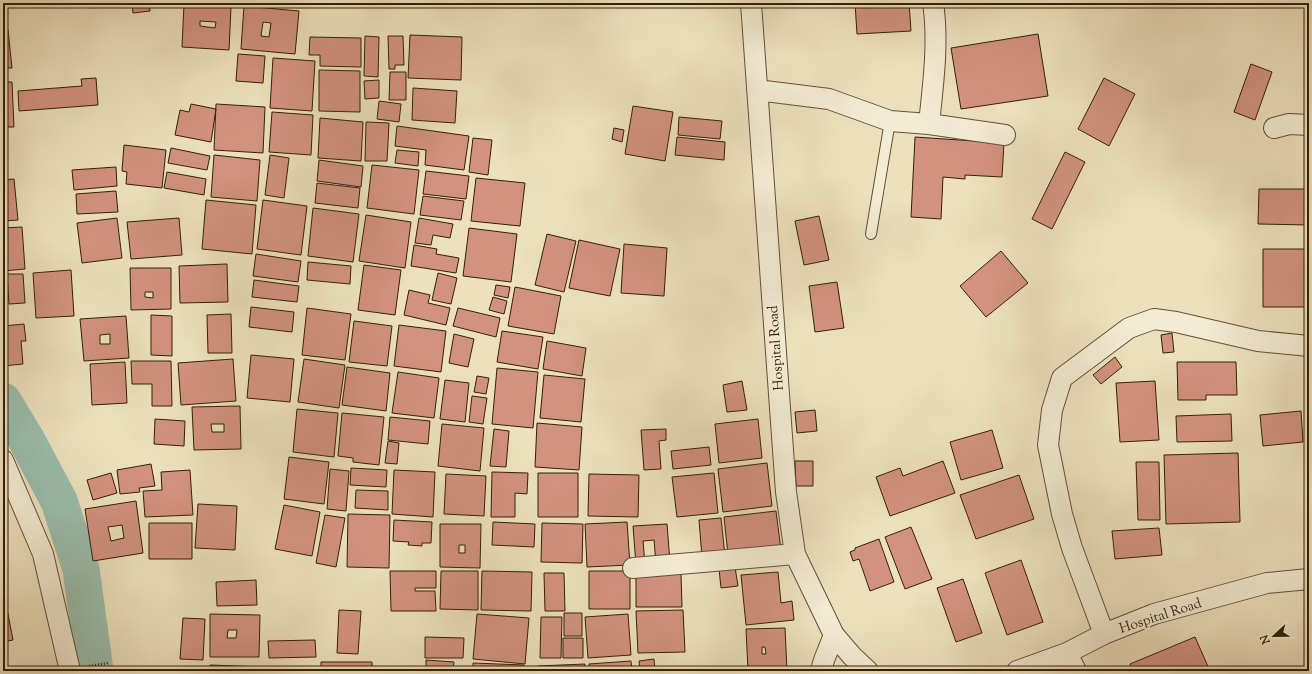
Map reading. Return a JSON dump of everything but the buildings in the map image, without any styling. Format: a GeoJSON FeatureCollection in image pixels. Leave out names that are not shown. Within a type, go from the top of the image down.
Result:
{"type":"FeatureCollection","features":[{"type":"Feature","properties":{"kind":"street","name":"Hospital Road"},"geometry":{"type":"LineString","coordinates":[[751,3],[756,90],[786,492],[795,554],[834,635],[852,656],[868,671]]}},
{"type":"Feature","properties":{"kind":"street"},"geometry":{"type":"LineString","coordinates":[[929,124],[936,39],[936,21],[933,3]]}},
{"type":"Feature","properties":{"kind":"street"},"geometry":{"type":"LineString","coordinates":[[756,90],[829,99],[890,121],[929,124],[1005,135]]}},
{"type":"Feature","properties":{"kind":"street"},"geometry":{"type":"LineString","coordinates":[[1274,128],[1289,124],[1309,125]]}},
{"type":"Feature","properties":{"kind":"street"},"geometry":{"type":"LineString","coordinates":[[1104,634],[1072,548],[1062,514],[1048,445],[1052,410],[1062,378],[1129,328],[1154,319],[1176,322],[1258,341],[1309,346]]}},
{"type":"Feature","properties":{"kind":"street"},"geometry":{"type":"LineString","coordinates":[[3,460],[43,554],[70,671]]}},
{"type":"Feature","properties":{"kind":"street"},"geometry":{"type":"LineString","coordinates":[[633,568],[795,554]]}},
{"type":"Feature","properties":{"kind":"street","name":"Hospital Road"},"geometry":{"type":"LineString","coordinates":[[1017,671],[1067,653],[1104,634],[1154,614],[1267,583],[1309,579]]}},
{"type":"Feature","properties":{"kind":"street"},"geometry":{"type":"LineString","coordinates":[[821,671],[834,635]]}},
{"type":"Feature","properties":{"kind":"street"},"geometry":{"type":"LineString","coordinates":[[1067,653],[1076,671]]}},
{"type":"Feature","properties":{"kind":"lane"},"geometry":{"type":"LineString","coordinates":[[871,234],[890,121]]}},
{"type":"Feature","properties":{"kind":"waterway"},"geometry":{"type":"LineString","coordinates":[[3,401],[26,439],[59,501],[81,569],[95,671]]}}]}
